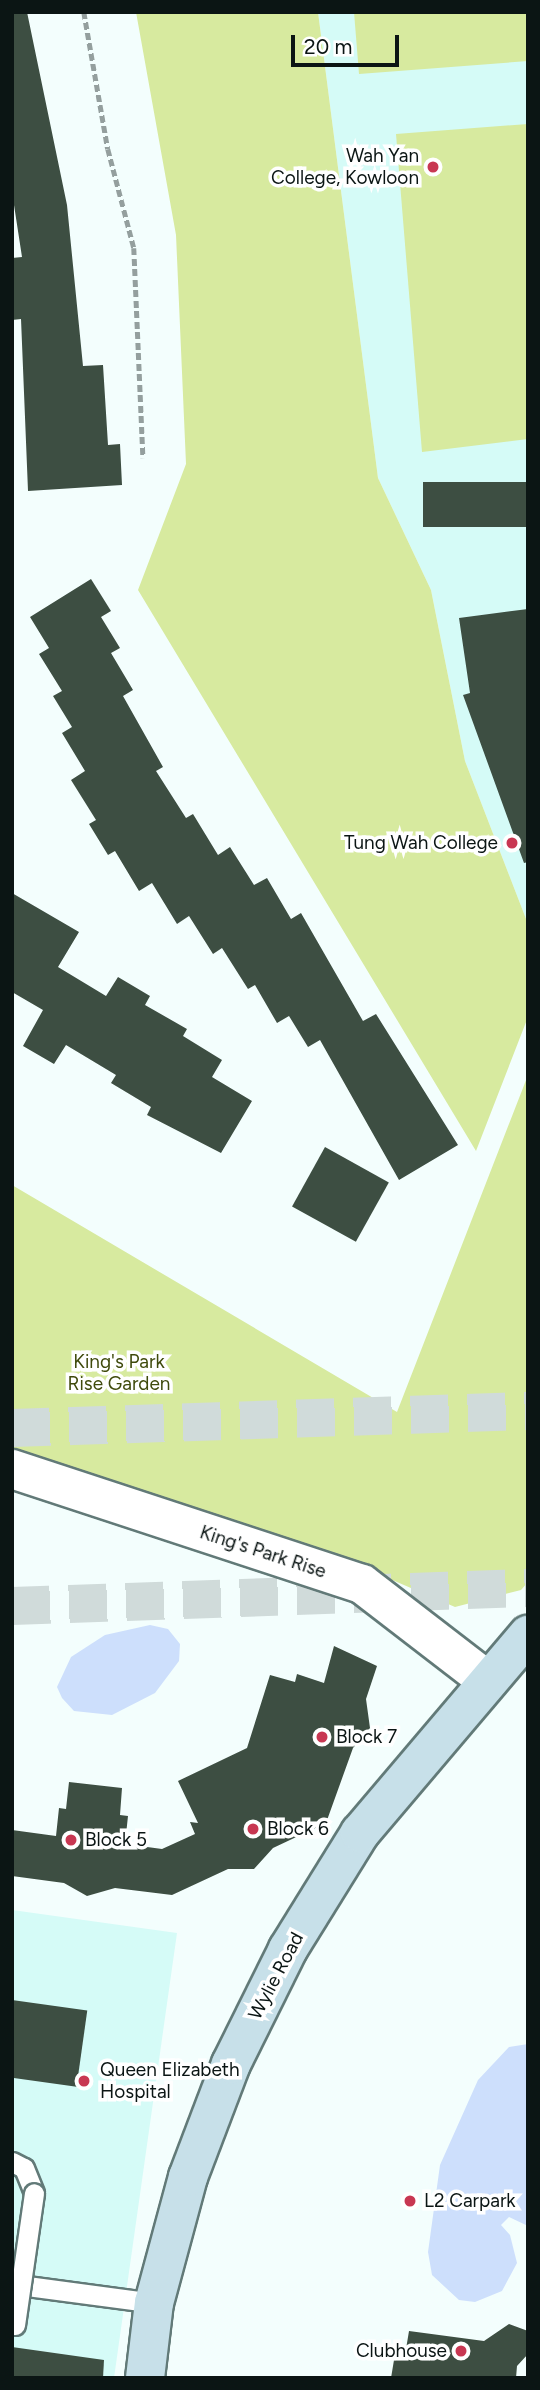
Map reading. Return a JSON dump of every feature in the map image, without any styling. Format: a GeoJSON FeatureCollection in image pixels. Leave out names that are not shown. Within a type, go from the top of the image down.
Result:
{"type":"FeatureCollection","features":[{"type":"Feature","properties":{"kind":"street","name":"King's Park Rise"},"geometry":{"type":"LineString","coordinates":[[12,1469],[362,1584],[488,1681]]}},
{"type":"Feature","properties":{"kind":"street","name":"Wylie Road"},"geometry":{"type":"LineString","coordinates":[[145,2378],[154,2302],[192,2164],[231,2064],[288,1949],[360,1833],[528,1635]]}},
{"type":"Feature","properties":{"kind":"lane"},"geometry":{"type":"LineString","coordinates":[[12,2162],[24,2168],[34,2193],[15,2325]]}},
{"type":"Feature","properties":{"kind":"lane"},"geometry":{"type":"LineString","coordinates":[[12,2284],[154,2302]]}},
{"type":"Feature","properties":{"kind":"path"},"geometry":{"type":"LineString","coordinates":[[84,12],[108,149],[134,248],[143,458]]}},
{"type":"Feature","properties":{"kind":"shaded area","name":"Wah Yan College, Kowloon"},"geometry":{"type":"Polygon","coordinates":[[[318,12],[528,12],[528,924],[465,761],[431,590],[378,478],[318,12]]]}},
{"type":"Feature","properties":{"kind":"shaded area"},"geometry":{"type":"Polygon","coordinates":[[[150,1625],[168,1629],[180,1644],[179,1661],[155,1693],[112,1715],[74,1711],[62,1698],[57,1687],[71,1657],[105,1635],[150,1625]]]}},
{"type":"Feature","properties":{"kind":"shaded area","name":"Queen Elizabeth Hospital"},"geometry":{"type":"Polygon","coordinates":[[[12,1910],[177,1933],[114,2378],[12,2378],[12,1910]]]}},
{"type":"Feature","properties":{"kind":"shaded area"},"geometry":{"type":"Polygon","coordinates":[[[528,2044],[528,2226],[509,2217],[501,2225],[510,2235],[517,2263],[502,2291],[475,2302],[459,2300],[432,2275],[428,2252],[440,2165],[478,2080],[509,2047],[528,2044]]]}},
{"type":"Feature","properties":{"kind":"green space"},"geometry":{"type":"Polygon","coordinates":[[[136,12],[318,12],[378,478],[431,590],[465,761],[528,924],[528,1017],[476,1151],[138,590],[186,464],[176,235],[136,12]]]}},
{"type":"Feature","properties":{"kind":"green space"},"geometry":{"type":"Polygon","coordinates":[[[354,12],[528,12],[528,61],[359,74],[354,12]]]}},
{"type":"Feature","properties":{"kind":"green space"},"geometry":{"type":"Polygon","coordinates":[[[528,124],[528,439],[422,452],[396,134],[528,124]]]}},
{"type":"Feature","properties":{"kind":"green space","name":"King's Park Rise Garden"},"geometry":{"type":"Polygon","coordinates":[[[528,1075],[528,1582],[521,1590],[455,1607],[383,1576],[12,1452],[12,1185],[397,1412],[528,1075]]]}},
{"type":"Feature","properties":{"kind":"building"},"geometry":{"type":"Polygon","coordinates":[[[12,12],[27,12],[67,205],[83,366],[103,365],[108,445],[120,444],[122,485],[28,491],[21,319],[12,320],[12,258],[22,257],[12,192],[12,12]]]}},
{"type":"Feature","properties":{"kind":"building"},"geometry":{"type":"Polygon","coordinates":[[[423,482],[528,482],[528,527],[423,527],[423,482]]]}},
{"type":"Feature","properties":{"kind":"building"},"geometry":{"type":"Polygon","coordinates":[[[91,579],[111,611],[101,617],[120,648],[111,653],[133,690],[123,696],[163,767],[156,771],[186,818],[193,814],[218,855],[230,847],[254,885],[267,878],[291,919],[301,913],[363,1021],[376,1014],[458,1145],[399,1180],[320,1040],[308,1047],[289,1016],[277,1023],[255,985],[248,989],[222,948],[213,954],[189,916],[177,924],[152,883],[139,891],[115,851],[108,855],[89,824],[96,820],[71,780],[85,771],[62,733],[72,727],[53,696],[62,691],[39,654],[49,648],[30,617],[91,579]]]}},
{"type":"Feature","properties":{"kind":"building","name":"Tung Wah College"},"geometry":{"type":"Polygon","coordinates":[[[528,609],[528,862],[524,863],[463,695],[470,693],[459,618],[528,609]]]}},
{"type":"Feature","properties":{"kind":"building"},"geometry":{"type":"Polygon","coordinates":[[[12,893],[79,932],[58,967],[106,996],[118,977],[150,996],[145,1005],[187,1029],[183,1036],[222,1060],[212,1077],[252,1101],[221,1153],[147,1115],[151,1107],[111,1083],[116,1075],[66,1045],[54,1064],[23,1046],[43,1010],[12,992],[12,893]]]}},
{"type":"Feature","properties":{"kind":"building"},"geometry":{"type":"Polygon","coordinates":[[[325,1147],[389,1182],[356,1242],[292,1206],[325,1147]]]}},
{"type":"Feature","properties":{"kind":"building"},"geometry":{"type":"Polygon","coordinates":[[[334,1646],[377,1666],[366,1699],[370,1728],[353,1748],[326,1823],[273,1848],[254,1869],[228,1869],[172,1895],[115,1888],[87,1896],[64,1883],[12,1876],[12,1830],[56,1836],[59,1808],[66,1809],[69,1782],[122,1788],[120,1815],[128,1816],[125,1844],[162,1849],[195,1834],[190,1822],[198,1823],[178,1781],[247,1748],[270,1675],[295,1682],[297,1674],[324,1683],[334,1646]]]}},
{"type":"Feature","properties":{"kind":"building"},"geometry":{"type":"Polygon","coordinates":[[[12,2000],[87,2011],[77,2087],[12,2078],[12,2000]]]}},
{"type":"Feature","properties":{"kind":"building","name":"Clubhouse"},"geometry":{"type":"Polygon","coordinates":[[[509,2324],[528,2331],[528,2354],[517,2366],[516,2378],[391,2378],[396,2348],[406,2349],[409,2331],[484,2341],[509,2324]]]}},
{"type":"Feature","properties":{"kind":"building"},"geometry":{"type":"Polygon","coordinates":[[[12,2347],[104,2360],[103,2378],[12,2378],[12,2347]]]}},
{"type":"Feature","properties":{"kind":"tunnel"},"geometry":{"type":"LineString","coordinates":[[12,1428],[528,1411]]}},
{"type":"Feature","properties":{"kind":"tunnel"},"geometry":{"type":"LineString","coordinates":[[12,1606],[528,1588]]}},
{"type":"Feature","properties":{"kind":"place","name":"Wah Yan College, Kowloon"},"geometry":{"type":"Point","coordinates":[433,167]}},
{"type":"Feature","properties":{"kind":"place","name":"Tung Wah College"},"geometry":{"type":"Point","coordinates":[512,843]}},
{"type":"Feature","properties":{"kind":"place","name":"Block 7"},"geometry":{"type":"Point","coordinates":[322,1737]}},
{"type":"Feature","properties":{"kind":"place","name":"Block 6"},"geometry":{"type":"Point","coordinates":[253,1829]}},
{"type":"Feature","properties":{"kind":"place","name":"Block 5"},"geometry":{"type":"Point","coordinates":[71,1840]}},
{"type":"Feature","properties":{"kind":"place","name":"Queen Elizabeth Hospital"},"geometry":{"type":"Point","coordinates":[84,2081]}},
{"type":"Feature","properties":{"kind":"place","name":"L2 Carpark"},"geometry":{"type":"Point","coordinates":[410,2201]}},
{"type":"Feature","properties":{"kind":"place","name":"Clubhouse"},"geometry":{"type":"Point","coordinates":[461,2351]}}]}
